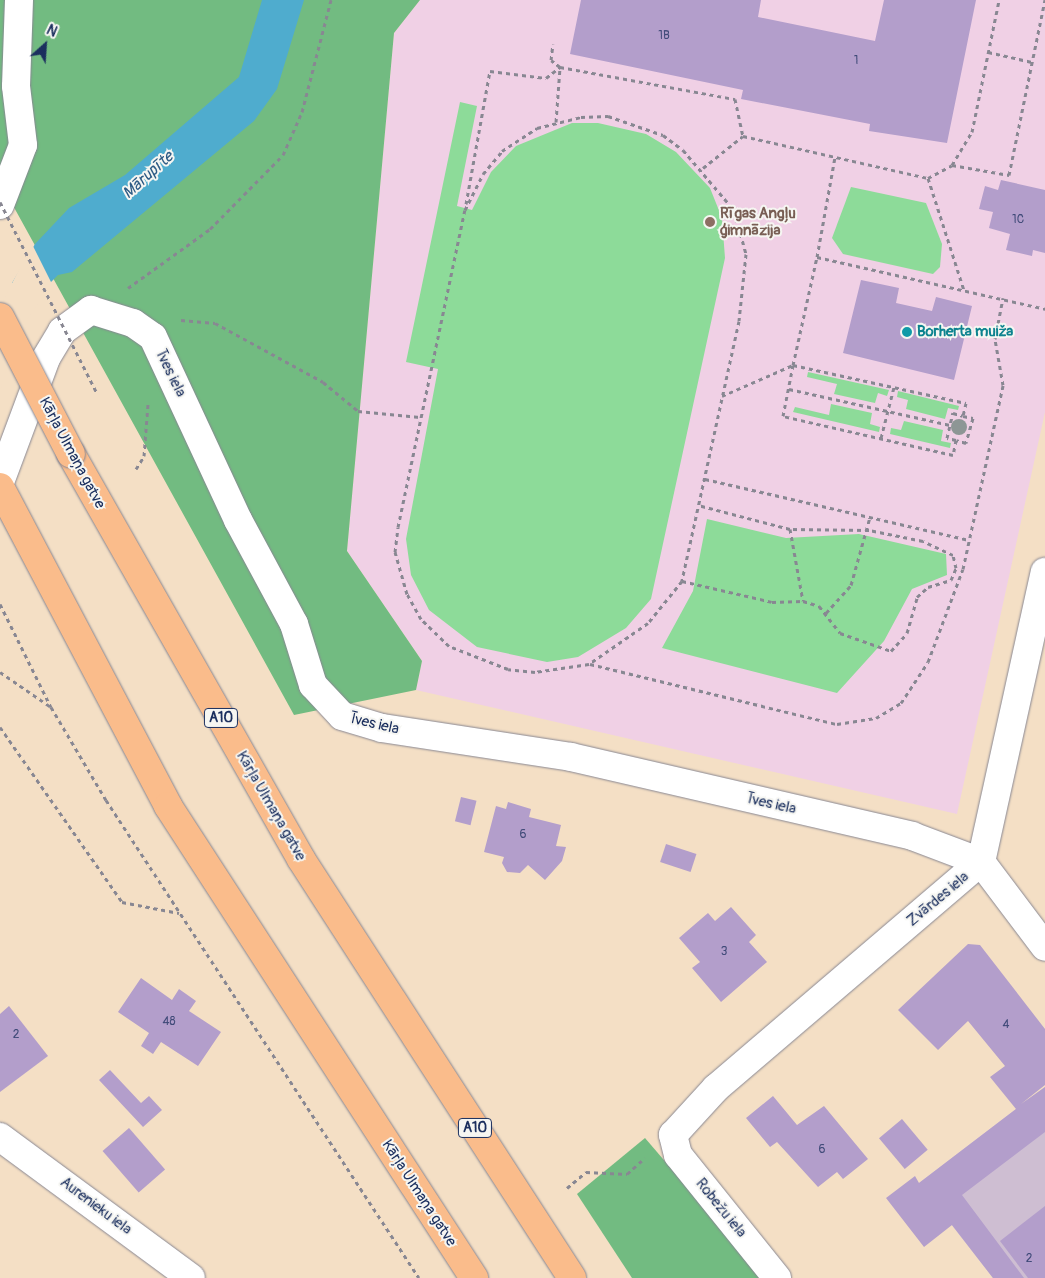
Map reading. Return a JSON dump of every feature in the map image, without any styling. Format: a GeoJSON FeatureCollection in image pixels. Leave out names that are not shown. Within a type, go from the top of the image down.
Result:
{"type":"FeatureCollection","features":[{"type":"Feature","properties":{"kind":"highway","name":"Kārļa Ulmaņa gatve"},"geometry":{"type":"LineString","coordinates":[[0,317],[71,454],[301,859],[572,1278]]}},
{"type":"Feature","properties":{"kind":"highway","name":"Kārļa Ulmaņa gatve"},"geometry":{"type":"LineString","coordinates":[[0,487],[168,806],[474,1278]]}},
{"type":"Feature","properties":{"kind":"street"},"geometry":{"type":"LineString","coordinates":[[0,204],[23,146],[16,86],[19,0]]}},
{"type":"Feature","properties":{"kind":"street"},"geometry":{"type":"LineString","coordinates":[[0,482],[46,358],[62,331],[91,310]]}},
{"type":"Feature","properties":{"kind":"street","name":"Īves iela"},"geometry":{"type":"LineString","coordinates":[[91,310],[132,323],[153,337],[238,520],[294,624],[313,685],[342,716],[382,728],[580,760],[912,836],[981,862]]}},
{"type":"Feature","properties":{"kind":"street","name":"Zvārdes iela"},"geometry":{"type":"LineString","coordinates":[[673,1135],[716,1088],[981,862],[1045,572]]}},
{"type":"Feature","properties":{"kind":"street"},"geometry":{"type":"LineString","coordinates":[[981,862],[1045,947]]}},
{"type":"Feature","properties":{"kind":"street","name":"Robežu iela"},"geometry":{"type":"LineString","coordinates":[[673,1135],[678,1155],[777,1278]]}},
{"type":"Feature","properties":{"kind":"street","name":"Aurenieku iela"},"geometry":{"type":"LineString","coordinates":[[0,1137],[191,1278]]}},
{"type":"Feature","properties":{"kind":"path"},"geometry":{"type":"LineString","coordinates":[[91,310],[160,268],[210,229],[282,155],[302,112],[331,0]]}},
{"type":"Feature","properties":{"kind":"path"},"geometry":{"type":"LineString","coordinates":[[743,136],[928,178],[952,165],[972,132],[999,0]]}},
{"type":"Feature","properties":{"kind":"path"},"geometry":{"type":"LineString","coordinates":[[952,165],[1009,175],[1045,0]]}},
{"type":"Feature","properties":{"kind":"path"},"geometry":{"type":"LineString","coordinates":[[553,44],[551,60],[560,67],[735,99],[743,136]]}},
{"type":"Feature","properties":{"kind":"path"},"geometry":{"type":"LineString","coordinates":[[988,52],[1032,62]]}},
{"type":"Feature","properties":{"kind":"path"},"geometry":{"type":"LineString","coordinates":[[556,122],[560,67]]}},
{"type":"Feature","properties":{"kind":"path"},"geometry":{"type":"LineString","coordinates":[[560,67],[546,78],[490,71],[465,210],[420,417],[395,552],[407,594],[422,619],[449,646],[508,669],[535,672],[589,664],[837,724],[876,718],[901,703],[928,662],[963,569],[1003,386],[995,339],[1003,298]]}},
{"type":"Feature","properties":{"kind":"path"},"geometry":{"type":"LineString","coordinates":[[465,210],[483,174],[502,150],[517,138],[556,122],[608,116],[634,123],[662,135],[703,168],[734,210],[746,254],[739,321],[682,581],[648,623],[589,664]]}},
{"type":"Feature","properties":{"kind":"path"},"geometry":{"type":"LineString","coordinates":[[703,168],[743,136]]}},
{"type":"Feature","properties":{"kind":"path"},"geometry":{"type":"LineString","coordinates":[[836,157],[784,416],[953,455],[956,440]]}},
{"type":"Feature","properties":{"kind":"path"},"geometry":{"type":"LineString","coordinates":[[928,178],[964,290]]}},
{"type":"Feature","properties":{"kind":"path"},"geometry":{"type":"LineString","coordinates":[[0,204],[97,394]]}},
{"type":"Feature","properties":{"kind":"path"},"geometry":{"type":"LineString","coordinates":[[817,258],[1003,298],[1045,309]]}},
{"type":"Feature","properties":{"kind":"path"},"geometry":{"type":"LineString","coordinates":[[153,337],[178,320],[215,323],[323,382],[358,410],[420,417]]}},
{"type":"Feature","properties":{"kind":"path"},"geometry":{"type":"LineString","coordinates":[[722,396],[793,365],[966,403],[963,416]]}},
{"type":"Feature","properties":{"kind":"path"},"geometry":{"type":"LineString","coordinates":[[881,438],[894,387]]}},
{"type":"Feature","properties":{"kind":"path"},"geometry":{"type":"LineString","coordinates":[[788,390],[950,425]]}},
{"type":"Feature","properties":{"kind":"path"},"geometry":{"type":"LineString","coordinates":[[953,413],[963,416],[972,418],[966,443],[947,438],[953,413]]}},
{"type":"Feature","properties":{"kind":"path"},"geometry":{"type":"LineString","coordinates":[[136,469],[144,456]]}},
{"type":"Feature","properties":{"kind":"path"},"geometry":{"type":"LineString","coordinates":[[705,479],[969,540]]}},
{"type":"Feature","properties":{"kind":"path"},"geometry":{"type":"LineString","coordinates":[[682,581],[772,602],[803,601],[826,613],[840,633],[890,651],[907,633],[917,597],[928,587],[951,580],[956,568],[954,555],[943,546],[868,530],[790,529],[698,505]]}},
{"type":"Feature","properties":{"kind":"path"},"geometry":{"type":"LineString","coordinates":[[826,613],[850,585],[868,530],[870,517]]}},
{"type":"Feature","properties":{"kind":"path"},"geometry":{"type":"LineString","coordinates":[[790,529],[803,601]]}},
{"type":"Feature","properties":{"kind":"path"},"geometry":{"type":"LineString","coordinates":[[956,568],[963,569]]}},
{"type":"Feature","properties":{"kind":"path"},"geometry":{"type":"LineString","coordinates":[[0,604],[51,707],[180,914],[419,1278]]}},
{"type":"Feature","properties":{"kind":"path"},"geometry":{"type":"LineString","coordinates":[[0,672],[51,707]]}},
{"type":"Feature","properties":{"kind":"path"},"geometry":{"type":"LineString","coordinates":[[0,727],[122,902],[180,914]]}},
{"type":"Feature","properties":{"kind":"path"},"geometry":{"type":"LineString","coordinates":[[567,1188],[586,1172],[627,1174],[673,1135]]}},
{"type":"Feature","properties":{"kind":"shaded area","name":"Rīgas Angļu ģimnāzija"},"geometry":{"type":"Polygon","coordinates":[[[420,0],[1045,0],[1045,412],[957,814],[416,690],[422,661],[347,551],[394,33],[420,0]]]}},
{"type":"Feature","properties":{"kind":"shaded area"},"geometry":{"type":"Polygon","coordinates":[[[1045,1087],[1045,1278],[993,1278],[919,1183],[1045,1087]]]}},
{"type":"Feature","properties":{"kind":"green space"},"geometry":{"type":"Polygon","coordinates":[[[0,0],[420,0],[394,33],[347,551],[422,661],[416,690],[294,715],[0,182],[0,0]]]}},
{"type":"Feature","properties":{"kind":"green space"},"geometry":{"type":"Polygon","coordinates":[[[460,102],[477,106],[457,206],[472,210],[491,172],[516,146],[572,123],[598,123],[646,134],[676,152],[710,188],[722,218],[725,258],[651,599],[626,628],[578,657],[547,662],[477,647],[429,610],[411,575],[406,539],[438,369],[406,362],[460,102]]]}},
{"type":"Feature","properties":{"kind":"green space"},"geometry":{"type":"Polygon","coordinates":[[[851,187],[926,203],[942,244],[940,267],[933,274],[843,254],[832,238],[851,187]]]}},
{"type":"Feature","properties":{"kind":"green space"},"geometry":{"type":"Polygon","coordinates":[[[808,372],[889,390],[887,396],[878,393],[875,403],[834,394],[837,384],[807,377],[808,372]]]}},
{"type":"Feature","properties":{"kind":"green space"},"geometry":{"type":"Polygon","coordinates":[[[898,391],[959,406],[958,410],[948,408],[945,419],[906,409],[908,400],[897,397],[898,391]]]}},
{"type":"Feature","properties":{"kind":"green space"},"geometry":{"type":"Polygon","coordinates":[[[831,404],[872,413],[870,424],[880,427],[879,432],[793,412],[795,407],[829,415],[831,404]]]}},
{"type":"Feature","properties":{"kind":"green space"},"geometry":{"type":"Polygon","coordinates":[[[904,421],[943,430],[941,441],[951,443],[950,448],[890,434],[891,428],[901,430],[904,421]]]}},
{"type":"Feature","properties":{"kind":"green space"},"geometry":{"type":"Polygon","coordinates":[[[707,519],[786,538],[859,534],[946,554],[947,575],[912,589],[884,641],[837,693],[662,648],[693,591],[707,519]]]}},
{"type":"Feature","properties":{"kind":"green space"},"geometry":{"type":"Polygon","coordinates":[[[645,1138],[765,1278],[632,1278],[577,1194],[645,1138]]]}},
{"type":"Feature","properties":{"kind":"water","name":"Mārupīte"},"geometry":{"type":"Polygon","coordinates":[[[262,0],[304,0],[277,89],[254,121],[72,272],[58,275],[47,286],[12,283],[35,244],[69,208],[125,175],[239,77],[262,0]]]}},
{"type":"Feature","properties":{"kind":"pier"},"geometry":{"type":"Polygon","coordinates":[[[32,244],[52,284],[17,334],[0,391],[0,307],[32,244]]]}},
{"type":"Feature","properties":{"kind":"building"},"geometry":{"type":"Polygon","coordinates":[[[581,0],[761,0],[758,17],[875,41],[884,0],[976,0],[947,143],[869,131],[870,124],[741,99],[743,90],[570,54],[581,0]]]}},
{"type":"Feature","properties":{"kind":"building"},"geometry":{"type":"Polygon","coordinates":[[[1001,180],[1045,190],[1045,253],[1033,250],[1032,256],[1006,250],[1010,234],[989,228],[993,212],[979,209],[985,186],[998,190],[1001,180]]]}},
{"type":"Feature","properties":{"kind":"building","name":"Borherta muiža"},"geometry":{"type":"Polygon","coordinates":[[[861,280],[899,288],[896,303],[932,311],[936,297],[972,306],[954,380],[843,353],[861,280]]]}},
{"type":"Feature","properties":{"kind":"building"},"geometry":{"type":"Polygon","coordinates":[[[461,797],[477,801],[470,825],[455,821],[461,797]]]}},
{"type":"Feature","properties":{"kind":"building"},"geometry":{"type":"Polygon","coordinates":[[[508,802],[531,809],[529,817],[561,825],[556,846],[566,847],[562,861],[545,880],[528,865],[520,873],[507,872],[502,863],[504,857],[484,852],[496,806],[506,809],[508,802]]]}},
{"type":"Feature","properties":{"kind":"building"},"geometry":{"type":"Polygon","coordinates":[[[666,844],[696,854],[691,872],[660,862],[666,844]]]}},
{"type":"Feature","properties":{"kind":"building"},"geometry":{"type":"Polygon","coordinates":[[[731,907],[756,935],[749,942],[767,962],[721,1002],[692,968],[700,962],[679,938],[708,913],[715,921],[731,907]]]}},
{"type":"Feature","properties":{"kind":"building"},"geometry":{"type":"Polygon","coordinates":[[[968,944],[980,945],[1045,1029],[1045,1085],[1021,1104],[1045,1087],[1045,1132],[962,1195],[1024,1278],[993,1278],[952,1225],[924,1247],[886,1198],[915,1176],[919,1183],[1016,1109],[990,1077],[1005,1066],[968,1021],[938,1050],[898,1010],[968,944]]]}},
{"type":"Feature","properties":{"kind":"building"},"geometry":{"type":"Polygon","coordinates":[[[141,978],[172,1000],[179,989],[196,1001],[189,1011],[221,1032],[198,1066],[161,1042],[153,1054],[141,1046],[149,1033],[118,1012],[141,978]]]}},
{"type":"Feature","properties":{"kind":"building"},"geometry":{"type":"Polygon","coordinates":[[[9,1006],[48,1056],[0,1092],[0,1014],[9,1006]]]}},
{"type":"Feature","properties":{"kind":"building"},"geometry":{"type":"Polygon","coordinates":[[[110,1070],[141,1103],[149,1096],[162,1110],[143,1127],[99,1080],[110,1070]]]}},
{"type":"Feature","properties":{"kind":"building"},"geometry":{"type":"Polygon","coordinates":[[[773,1096],[797,1125],[824,1106],[868,1159],[843,1179],[837,1172],[818,1187],[777,1142],[770,1147],[746,1118],[773,1096]]]}},
{"type":"Feature","properties":{"kind":"building"},"geometry":{"type":"Polygon","coordinates":[[[902,1119],[928,1150],[905,1169],[879,1138],[902,1119]]]}},
{"type":"Feature","properties":{"kind":"building"},"geometry":{"type":"Polygon","coordinates":[[[129,1128],[165,1170],[139,1192],[103,1151],[129,1128]]]}},
{"type":"Feature","properties":{"kind":"building"},"geometry":{"type":"Polygon","coordinates":[[[1045,1206],[1045,1278],[1028,1278],[1000,1241],[1045,1206]]]}},
{"type":"Feature","properties":{"kind":"place","name":"Rīgas Angļu ģimnāzija"},"geometry":{"type":"Point","coordinates":[710,222]}},
{"type":"Feature","properties":{"kind":"place","name":"Borherta muiža"},"geometry":{"type":"Point","coordinates":[907,332]}}]}
